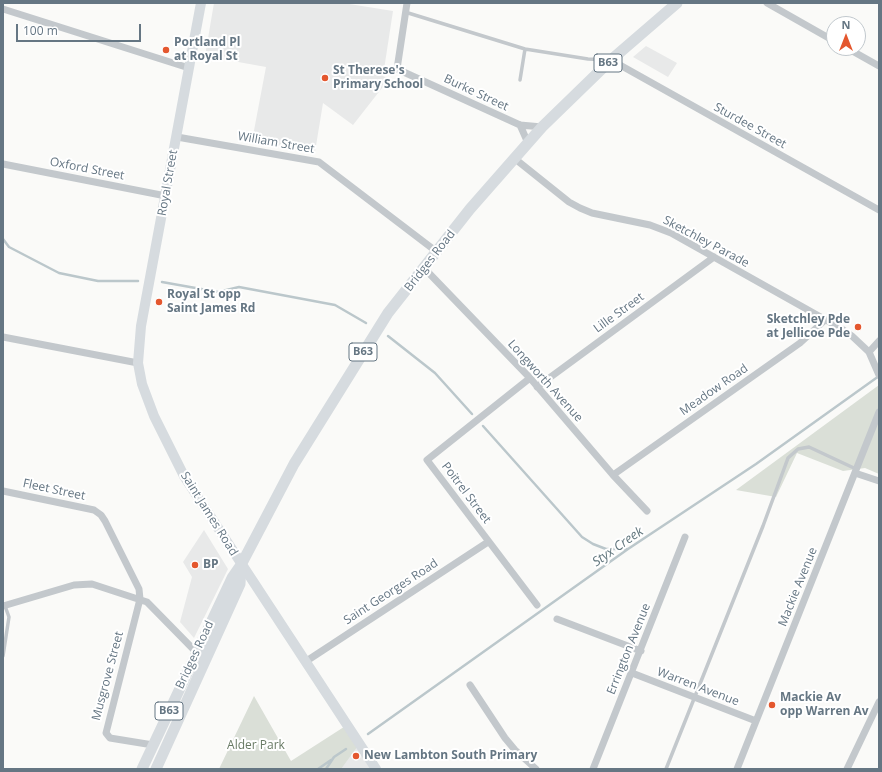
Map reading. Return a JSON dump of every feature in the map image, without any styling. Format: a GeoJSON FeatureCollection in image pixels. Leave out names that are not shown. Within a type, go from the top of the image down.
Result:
{"type":"FeatureCollection","features":[{"type":"Feature","properties":{"kind":"main road","name":"Royal Street"},"geometry":{"type":"LineString","coordinates":[[138,363],[141,326],[201,3]]}},
{"type":"Feature","properties":{"kind":"main road","name":"Bridges Road"},"geometry":{"type":"LineString","coordinates":[[142,769],[232,578],[241,565],[294,464],[351,370],[388,313],[470,209],[542,128],[611,60],[678,3]]}},
{"type":"Feature","properties":{"kind":"main road","name":"Saint James Road"},"geometry":{"type":"LineString","coordinates":[[138,363],[147,397],[177,463],[241,565],[376,769]]}},
{"type":"Feature","properties":{"kind":"main road","name":"Bridges Road"},"geometry":{"type":"LineString","coordinates":[[156,769],[240,584],[241,565]]}},
{"type":"Feature","properties":{"kind":"street","name":"Burke Street"},"geometry":{"type":"LineString","coordinates":[[407,3],[397,69],[520,125],[542,128]]}},
{"type":"Feature","properties":{"kind":"street"},"geometry":{"type":"LineString","coordinates":[[767,3],[826,36]]}},
{"type":"Feature","properties":{"kind":"street"},"geometry":{"type":"LineString","coordinates":[[3,9],[189,68]]}},
{"type":"Feature","properties":{"kind":"street"},"geometry":{"type":"LineString","coordinates":[[861,56],[879,66]]}},
{"type":"Feature","properties":{"kind":"street","name":"Sturdee Street"},"geometry":{"type":"LineString","coordinates":[[611,60],[879,210]]}},
{"type":"Feature","properties":{"kind":"street"},"geometry":{"type":"LineString","coordinates":[[520,125],[528,143]]}},
{"type":"Feature","properties":{"kind":"street","name":"William Street"},"geometry":{"type":"LineString","coordinates":[[177,137],[318,162],[437,252]]}},
{"type":"Feature","properties":{"kind":"street","name":"Sketchley Parade"},"geometry":{"type":"LineString","coordinates":[[514,158],[569,202],[580,208],[592,213],[660,228],[852,336],[869,352],[879,376]]}},
{"type":"Feature","properties":{"kind":"street","name":"Oxford Street"},"geometry":{"type":"LineString","coordinates":[[3,164],[166,196]]}},
{"type":"Feature","properties":{"kind":"street","name":"Lille Street"},"geometry":{"type":"LineString","coordinates":[[537,387],[714,257]]}},
{"type":"Feature","properties":{"kind":"street","name":"Longworth Avenue"},"geometry":{"type":"LineString","coordinates":[[424,268],[530,378],[613,475],[647,511]]}},
{"type":"Feature","properties":{"kind":"street","name":"Meadow Road"},"geometry":{"type":"LineString","coordinates":[[613,475],[800,343],[825,320]]}},
{"type":"Feature","properties":{"kind":"street"},"geometry":{"type":"LineString","coordinates":[[3,337],[138,363]]}},
{"type":"Feature","properties":{"kind":"street"},"geometry":{"type":"LineString","coordinates":[[869,352],[879,341]]}},
{"type":"Feature","properties":{"kind":"street","name":"Poitrel Street"},"geometry":{"type":"LineString","coordinates":[[530,378],[427,460],[537,605]]}},
{"type":"Feature","properties":{"kind":"street","name":"Mackie Avenue"},"geometry":{"type":"LineString","coordinates":[[737,769],[879,412]]}},
{"type":"Feature","properties":{"kind":"street"},"geometry":{"type":"LineString","coordinates":[[856,471],[879,481]]}},
{"type":"Feature","properties":{"kind":"street","name":"Fleet Street"},"geometry":{"type":"LineString","coordinates":[[3,491],[80,506],[94,510],[101,514],[139,589],[140,599]]}},
{"type":"Feature","properties":{"kind":"street","name":"Errington Avenue"},"geometry":{"type":"LineString","coordinates":[[593,769],[685,537]]}},
{"type":"Feature","properties":{"kind":"street","name":"Saint Georges Road"},"geometry":{"type":"LineString","coordinates":[[305,662],[488,542]]}},
{"type":"Feature","properties":{"kind":"street"},"geometry":{"type":"LineString","coordinates":[[4,606],[83,584],[92,584],[140,599],[156,610],[206,661]]}},
{"type":"Feature","properties":{"kind":"street","name":"Musgrove Street"},"geometry":{"type":"LineString","coordinates":[[140,599],[106,733],[110,738],[153,744]]}},
{"type":"Feature","properties":{"kind":"street"},"geometry":{"type":"LineString","coordinates":[[557,619],[641,651]]}},
{"type":"Feature","properties":{"kind":"street","name":"Warren Avenue"},"geometry":{"type":"LineString","coordinates":[[632,673],[756,721]]}},
{"type":"Feature","properties":{"kind":"street"},"geometry":{"type":"LineString","coordinates":[[470,685],[505,738],[515,750],[536,769]]}},
{"type":"Feature","properties":{"kind":"street"},"geometry":{"type":"LineString","coordinates":[[847,769],[879,702]]}},
{"type":"Feature","properties":{"kind":"lane"},"geometry":{"type":"LineString","coordinates":[[406,12],[525,49],[588,59],[611,60]]}},
{"type":"Feature","properties":{"kind":"lane"},"geometry":{"type":"LineString","coordinates":[[520,80],[525,49]]}},
{"type":"Feature","properties":{"kind":"lane"},"geometry":{"type":"LineString","coordinates":[[666,769],[763,526],[788,458],[798,449],[809,448],[856,471]]}},
{"type":"Feature","properties":{"kind":"lane"},"geometry":{"type":"LineString","coordinates":[[3,656],[9,617],[4,606]]}},
{"type":"Feature","properties":{"kind":"shaded area","name":"St Therese's Primary School"},"geometry":{"type":"Polygon","coordinates":[[[214,3],[343,3],[393,11],[383,76],[389,79],[353,125],[323,103],[315,152],[252,141],[266,67],[205,56],[214,3]]]}},
{"type":"Feature","properties":{"kind":"shaded area"},"geometry":{"type":"Polygon","coordinates":[[[646,46],[677,63],[668,77],[633,57],[646,46]]]}},
{"type":"Feature","properties":{"kind":"shaded area"},"geometry":{"type":"Polygon","coordinates":[[[204,530],[228,569],[194,638],[180,622],[192,577],[183,562],[204,530]]]}},
{"type":"Feature","properties":{"kind":"shaded area","name":"New Lambton South Primary"},"geometry":{"type":"Polygon","coordinates":[[[360,743],[376,769],[328,769],[360,743]]]}},
{"type":"Feature","properties":{"kind":"green space"},"geometry":{"type":"Polygon","coordinates":[[[879,385],[879,474],[865,468],[843,471],[797,453],[776,497],[736,490],[879,385]]]}},
{"type":"Feature","properties":{"kind":"green space","name":"Alder Park"},"geometry":{"type":"Polygon","coordinates":[[[254,696],[291,761],[347,725],[360,743],[341,769],[219,769],[254,696]]]}},
{"type":"Feature","properties":{"kind":"waterway"},"geometry":{"type":"LineString","coordinates":[[3,239],[9,247],[59,273],[98,281],[138,281]]}},
{"type":"Feature","properties":{"kind":"waterway"},"geometry":{"type":"LineString","coordinates":[[162,282],[218,292],[239,287],[335,305],[366,323]]}},
{"type":"Feature","properties":{"kind":"waterway"},"geometry":{"type":"LineString","coordinates":[[388,336],[435,373],[472,414]]}},
{"type":"Feature","properties":{"kind":"waterway","name":"Styx Creek"},"geometry":{"type":"LineString","coordinates":[[368,734],[628,549],[756,464],[879,376]]}},
{"type":"Feature","properties":{"kind":"waterway"},"geometry":{"type":"LineString","coordinates":[[483,426],[582,537],[593,544],[606,549],[628,549]]}},
{"type":"Feature","properties":{"kind":"waterway","name":"Styx Creek"},"geometry":{"type":"LineString","coordinates":[[326,769],[334,757],[346,749]]}},
{"type":"Feature","properties":{"kind":"waterway","name":"Styx Creek"},"geometry":{"type":"LineString","coordinates":[[318,769],[331,760]]}},
{"type":"Feature","properties":{"kind":"place","name":"Portland Pl at Royal St"},"geometry":{"type":"Point","coordinates":[166,50]}},
{"type":"Feature","properties":{"kind":"place","name":"St Therese's Primary School"},"geometry":{"type":"Point","coordinates":[325,78]}},
{"type":"Feature","properties":{"kind":"place","name":"Royal St opp Saint James Rd"},"geometry":{"type":"Point","coordinates":[159,302]}},
{"type":"Feature","properties":{"kind":"place","name":"Sketchley Pde at Jellicoe Pde"},"geometry":{"type":"Point","coordinates":[858,327]}},
{"type":"Feature","properties":{"kind":"place","name":"BP"},"geometry":{"type":"Point","coordinates":[195,565]}},
{"type":"Feature","properties":{"kind":"place","name":"Mackie Av opp Warren Av"},"geometry":{"type":"Point","coordinates":[772,705]}},
{"type":"Feature","properties":{"kind":"place","name":"New Lambton South Primary"},"geometry":{"type":"Point","coordinates":[356,756]}}]}
